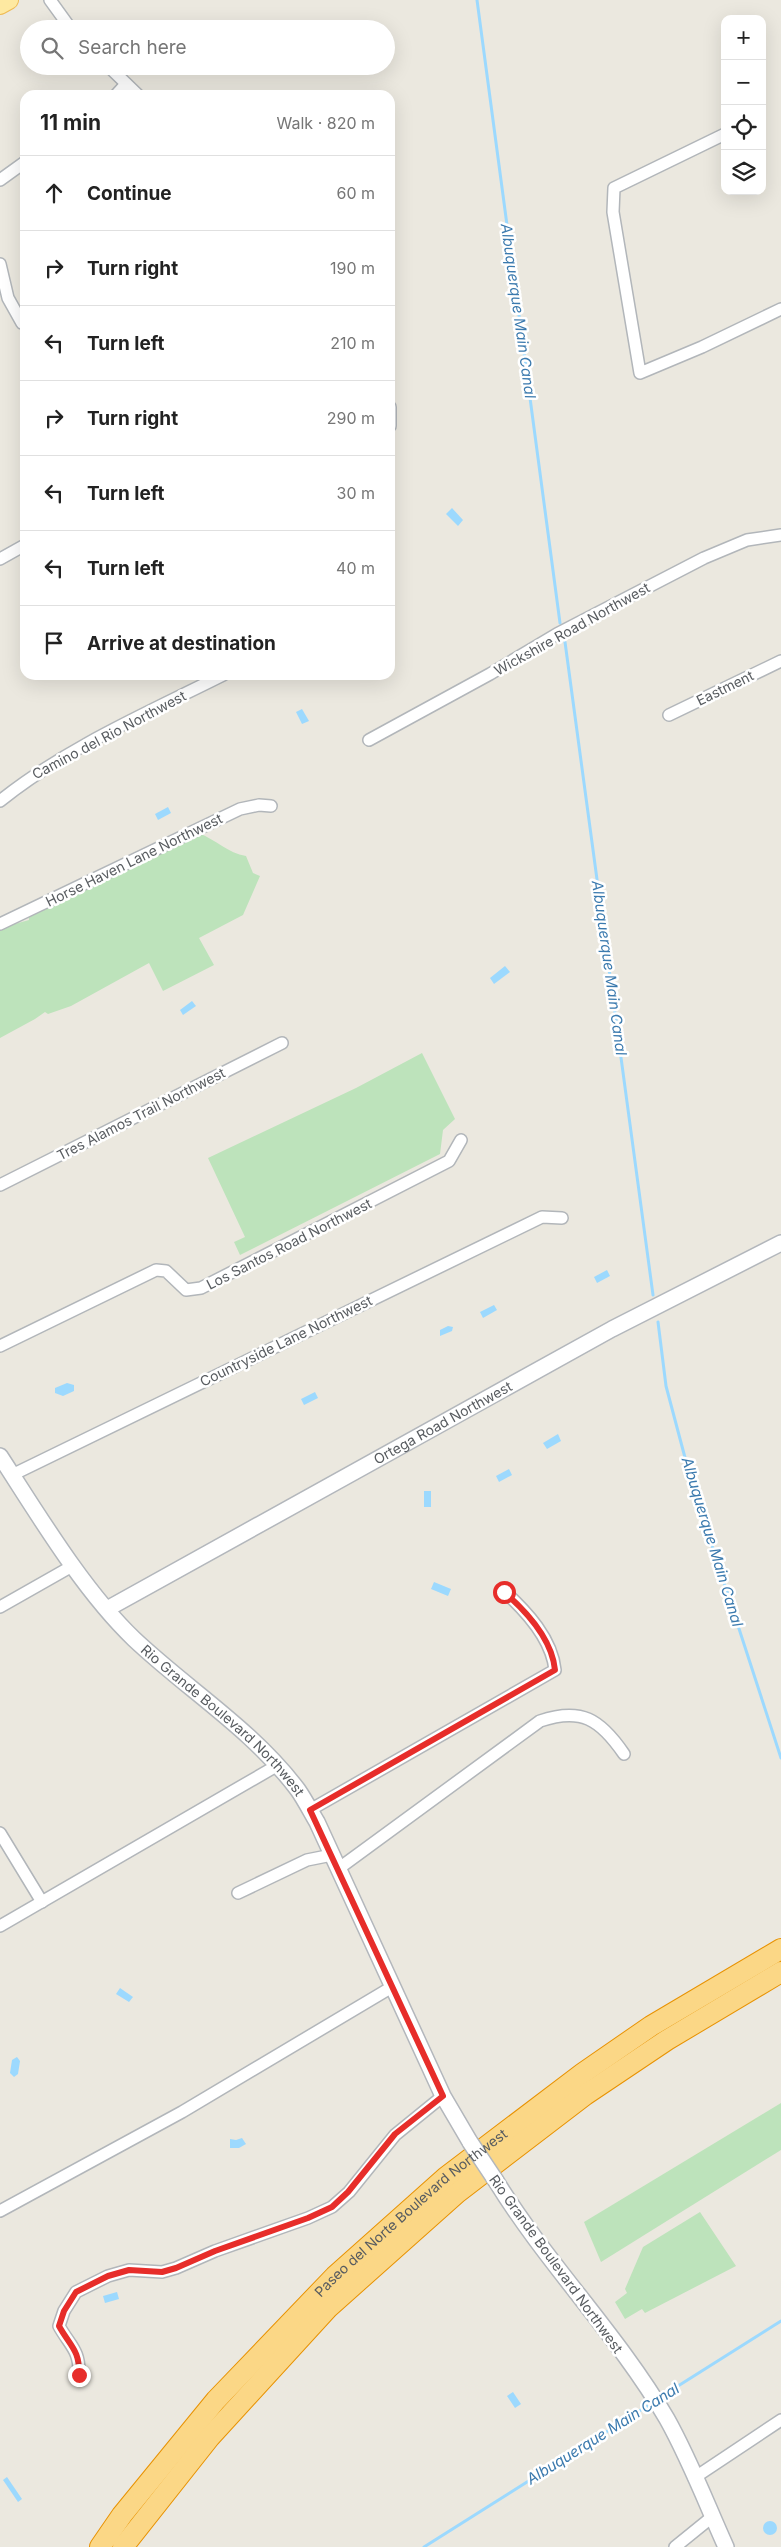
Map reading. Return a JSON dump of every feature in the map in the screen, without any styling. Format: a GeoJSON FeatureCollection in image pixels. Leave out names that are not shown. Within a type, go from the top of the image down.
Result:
{"type":"FeatureCollection","features":[{"type":"Feature","properties":{"kind":"highway","name":"Paseo del Norte Boulevard Northwest"},"geometry":{"type":"LineString","coordinates":[[100,2547],[122,2515],[216,2400],[335,2276],[446,2177],[583,2072],[652,2026],[781,1949]]}},
{"type":"Feature","properties":{"kind":"highway","name":"Paseo del Norte Boulevard Northwest"},"geometry":{"type":"LineString","coordinates":[[123,2547],[210,2437],[328,2308],[456,2193],[585,2095],[667,2040],[781,1972]]}},
{"type":"Feature","properties":{"kind":"main road"},"geometry":{"type":"LineString","coordinates":[[0,5],[9,0]]}},
{"type":"Feature","properties":{"kind":"street"},"geometry":{"type":"LineString","coordinates":[[50,0],[64,20]]}},
{"type":"Feature","properties":{"kind":"street"},"geometry":{"type":"LineString","coordinates":[[117,75],[133,90]]}},
{"type":"Feature","properties":{"kind":"street"},"geometry":{"type":"LineString","coordinates":[[121,90],[126,84]]}},
{"type":"Feature","properties":{"kind":"street"},"geometry":{"type":"LineString","coordinates":[[721,136],[614,188],[613,212],[640,373],[702,347],[781,309]]}},
{"type":"Feature","properties":{"kind":"street"},"geometry":{"type":"LineString","coordinates":[[0,180],[20,166]]}},
{"type":"Feature","properties":{"kind":"street"},"geometry":{"type":"LineString","coordinates":[[0,264],[8,298],[20,319]]}},
{"type":"Feature","properties":{"kind":"street","name":"Wickshire Road Northwest"},"geometry":{"type":"LineString","coordinates":[[369,740],[490,674],[558,634],[704,558],[747,540],[781,536]]}},
{"type":"Feature","properties":{"kind":"street"},"geometry":{"type":"LineString","coordinates":[[0,559],[20,548]]}},
{"type":"Feature","properties":{"kind":"street","name":"Eastment"},"geometry":{"type":"LineString","coordinates":[[669,715],[781,661]]}},
{"type":"Feature","properties":{"kind":"street","name":"Camino del Rio Northwest"},"geometry":{"type":"LineString","coordinates":[[0,801],[24,782],[86,744],[213,680]]}},
{"type":"Feature","properties":{"kind":"street","name":"Horse Haven Lane Northwest"},"geometry":{"type":"LineString","coordinates":[[0,924],[240,809],[259,805],[271,806]]}},
{"type":"Feature","properties":{"kind":"street","name":"Tres Alamos Trail Northwest"},"geometry":{"type":"LineString","coordinates":[[0,1186],[282,1043]]}},
{"type":"Feature","properties":{"kind":"street","name":"Los Santos Road Northwest"},"geometry":{"type":"LineString","coordinates":[[0,1346],[156,1270],[166,1271],[186,1290],[201,1288],[450,1161],[461,1140]]}},
{"type":"Feature","properties":{"kind":"street","name":"Countryside Lane Northwest"},"geometry":{"type":"LineString","coordinates":[[12,1475],[542,1216],[562,1218]]}},
{"type":"Feature","properties":{"kind":"street","name":"Ortega Road Northwest"},"geometry":{"type":"LineString","coordinates":[[107,1609],[612,1329],[781,1243]]}},
{"type":"Feature","properties":{"kind":"street","name":"Rio Grande Boulevard Northwest"},"geometry":{"type":"LineString","coordinates":[[0,1456],[74,1565],[107,1609],[133,1638],[248,1735],[278,1765],[299,1791],[332,1855],[443,2096],[496,2181],[655,2401],[726,2547]]}},
{"type":"Feature","properties":{"kind":"street"},"geometry":{"type":"LineString","coordinates":[[0,1607],[74,1565]]}},
{"type":"Feature","properties":{"kind":"street"},"geometry":{"type":"LineString","coordinates":[[310,1810],[555,1670],[554,1660],[543,1636],[520,1606],[504,1592]]}},
{"type":"Feature","properties":{"kind":"street"},"geometry":{"type":"LineString","coordinates":[[338,1869],[540,1721],[561,1714],[579,1716],[593,1721],[611,1734],[624,1754]]}},
{"type":"Feature","properties":{"kind":"street"},"geometry":{"type":"LineString","coordinates":[[0,1926],[278,1765]]}},
{"type":"Feature","properties":{"kind":"street"},"geometry":{"type":"LineString","coordinates":[[0,1833],[42,1902]]}},
{"type":"Feature","properties":{"kind":"street"},"geometry":{"type":"LineString","coordinates":[[238,1893],[307,1860],[332,1855]]}},
{"type":"Feature","properties":{"kind":"street"},"geometry":{"type":"LineString","coordinates":[[0,2211],[182,2112],[392,1987]]}},
{"type":"Feature","properties":{"kind":"street"},"geometry":{"type":"LineString","coordinates":[[79,2375],[80,2361],[73,2345],[59,2326],[64,2311],[76,2292],[118,2272],[162,2272],[176,2268],[215,2251],[308,2218],[332,2207],[348,2192],[395,2134],[443,2096]]}},
{"type":"Feature","properties":{"kind":"street"},"geometry":{"type":"LineString","coordinates":[[694,2478],[781,2420]]}},
{"type":"Feature","properties":{"kind":"street"},"geometry":{"type":"LineString","coordinates":[[675,2547],[712,2517]]}},
{"type":"Feature","properties":{"kind":"green space"},"geometry":{"type":"Polygon","coordinates":[[[199,833],[233,852],[246,856],[253,873],[260,876],[243,915],[199,938],[214,965],[163,991],[149,963],[71,1006],[48,1014],[45,1012],[0,1038],[0,928],[29,920],[28,913],[199,833]]]}},
{"type":"Feature","properties":{"kind":"green space"},"geometry":{"type":"Polygon","coordinates":[[[422,1053],[455,1119],[443,1130],[440,1154],[240,1255],[234,1242],[245,1237],[208,1158],[356,1088],[422,1053]]]}},
{"type":"Feature","properties":{"kind":"green space"},"geometry":{"type":"Polygon","coordinates":[[[781,2103],[781,2150],[601,2262],[584,2222],[781,2103]]]}},
{"type":"Feature","properties":{"kind":"green space"},"geometry":{"type":"Polygon","coordinates":[[[700,2212],[736,2266],[645,2313],[642,2309],[625,2319],[615,2302],[627,2293],[625,2289],[643,2247],[700,2212]]]}},
{"type":"Feature","properties":{"kind":"water"},"geometry":{"type":"Polygon","coordinates":[[[452,508],[463,520],[458,526],[446,514],[452,508]]]}},
{"type":"Feature","properties":{"kind":"water"},"geometry":{"type":"Polygon","coordinates":[[[302,709],[309,721],[302,724],[296,712],[302,709]]]}},
{"type":"Feature","properties":{"kind":"water"},"geometry":{"type":"Polygon","coordinates":[[[168,807],[171,813],[158,820],[155,814],[168,807]]]}},
{"type":"Feature","properties":{"kind":"water"},"geometry":{"type":"Polygon","coordinates":[[[505,966],[510,972],[494,984],[490,978],[505,966]]]}},
{"type":"Feature","properties":{"kind":"water"},"geometry":{"type":"Polygon","coordinates":[[[192,1001],[196,1006],[183,1015],[180,1010],[192,1001]]]}},
{"type":"Feature","properties":{"kind":"water"},"geometry":{"type":"Polygon","coordinates":[[[607,1270],[610,1276],[597,1283],[594,1277],[607,1270]]]}},
{"type":"Feature","properties":{"kind":"water"},"geometry":{"type":"Polygon","coordinates":[[[494,1305],[497,1310],[483,1318],[480,1312],[494,1305]]]}},
{"type":"Feature","properties":{"kind":"water"},"geometry":{"type":"Polygon","coordinates":[[[448,1326],[453,1327],[452,1331],[440,1336],[440,1330],[448,1326]]]}},
{"type":"Feature","properties":{"kind":"water"},"geometry":{"type":"Polygon","coordinates":[[[67,1383],[74,1385],[74,1391],[63,1396],[55,1393],[55,1388],[67,1383]]]}},
{"type":"Feature","properties":{"kind":"water"},"geometry":{"type":"Polygon","coordinates":[[[315,1392],[318,1398],[304,1405],[301,1399],[315,1392]]]}},
{"type":"Feature","properties":{"kind":"water"},"geometry":{"type":"Polygon","coordinates":[[[558,1434],[561,1441],[547,1449],[543,1443],[558,1434]]]}},
{"type":"Feature","properties":{"kind":"water"},"geometry":{"type":"Polygon","coordinates":[[[509,1469],[512,1475],[499,1482],[496,1476],[509,1469]]]}},
{"type":"Feature","properties":{"kind":"water"},"geometry":{"type":"Polygon","coordinates":[[[424,1491],[431,1491],[431,1507],[424,1507],[424,1491]]]}},
{"type":"Feature","properties":{"kind":"water"},"geometry":{"type":"Polygon","coordinates":[[[434,1582],[451,1589],[448,1596],[431,1589],[434,1582]]]}},
{"type":"Feature","properties":{"kind":"water"},"geometry":{"type":"Polygon","coordinates":[[[120,1988],[133,1997],[129,2002],[116,1994],[120,1988]]]}},
{"type":"Feature","properties":{"kind":"water"},"geometry":{"type":"Polygon","coordinates":[[[17,2057],[20,2061],[18,2074],[14,2077],[10,2073],[12,2060],[17,2057]]]}},
{"type":"Feature","properties":{"kind":"water"},"geometry":{"type":"Polygon","coordinates":[[[242,2138],[246,2144],[239,2148],[230,2148],[230,2139],[242,2138]]]}},
{"type":"Feature","properties":{"kind":"water"},"geometry":{"type":"Polygon","coordinates":[[[117,2292],[119,2299],[105,2303],[103,2296],[117,2292]]]}},
{"type":"Feature","properties":{"kind":"water"},"geometry":{"type":"Polygon","coordinates":[[[513,2392],[521,2404],[515,2408],[507,2396],[513,2392]]]}},
{"type":"Feature","properties":{"kind":"water"},"geometry":{"type":"Polygon","coordinates":[[[7,2477],[22,2499],[18,2502],[3,2480],[7,2477]]]}},
{"type":"Feature","properties":{"kind":"water"},"geometry":{"type":"Polygon","coordinates":[[[770,2521],[775,2523],[777,2528],[775,2533],[770,2535],[765,2533],[763,2528],[765,2523],[770,2521]]]}},
{"type":"Feature","properties":{"kind":"waterway","name":"Albuquerque Main Canal"},"geometry":{"type":"LineString","coordinates":[[477,0],[560,623]]}},
{"type":"Feature","properties":{"kind":"waterway","name":"Albuquerque Main Canal"},"geometry":{"type":"LineString","coordinates":[[565,642],[653,1295]]}},
{"type":"Feature","properties":{"kind":"waterway","name":"Albuquerque Main Canal"},"geometry":{"type":"LineString","coordinates":[[658,1322],[666,1386],[692,1484],[781,1758]]}},
{"type":"Feature","properties":{"kind":"waterway","name":"Albuquerque Main Canal"},"geometry":{"type":"LineString","coordinates":[[659,2398],[781,2321]]}},
{"type":"Feature","properties":{"kind":"waterway","name":"Albuquerque Main Canal"},"geometry":{"type":"LineString","coordinates":[[424,2547],[652,2403]]}},
{"type":"Feature","properties":{"kind":"route"},"geometry":{"type":"LineString","coordinates":[[79,2375],[80,2361],[73,2345],[59,2326],[70,2299],[76,2292],[118,2272],[129,2270],[162,2272],[176,2268],[215,2251],[308,2218],[332,2207],[341,2201],[357,2183],[395,2134],[443,2096],[310,1810],[555,1670],[554,1660],[543,1636],[520,1606],[504,1592]]}}]}
